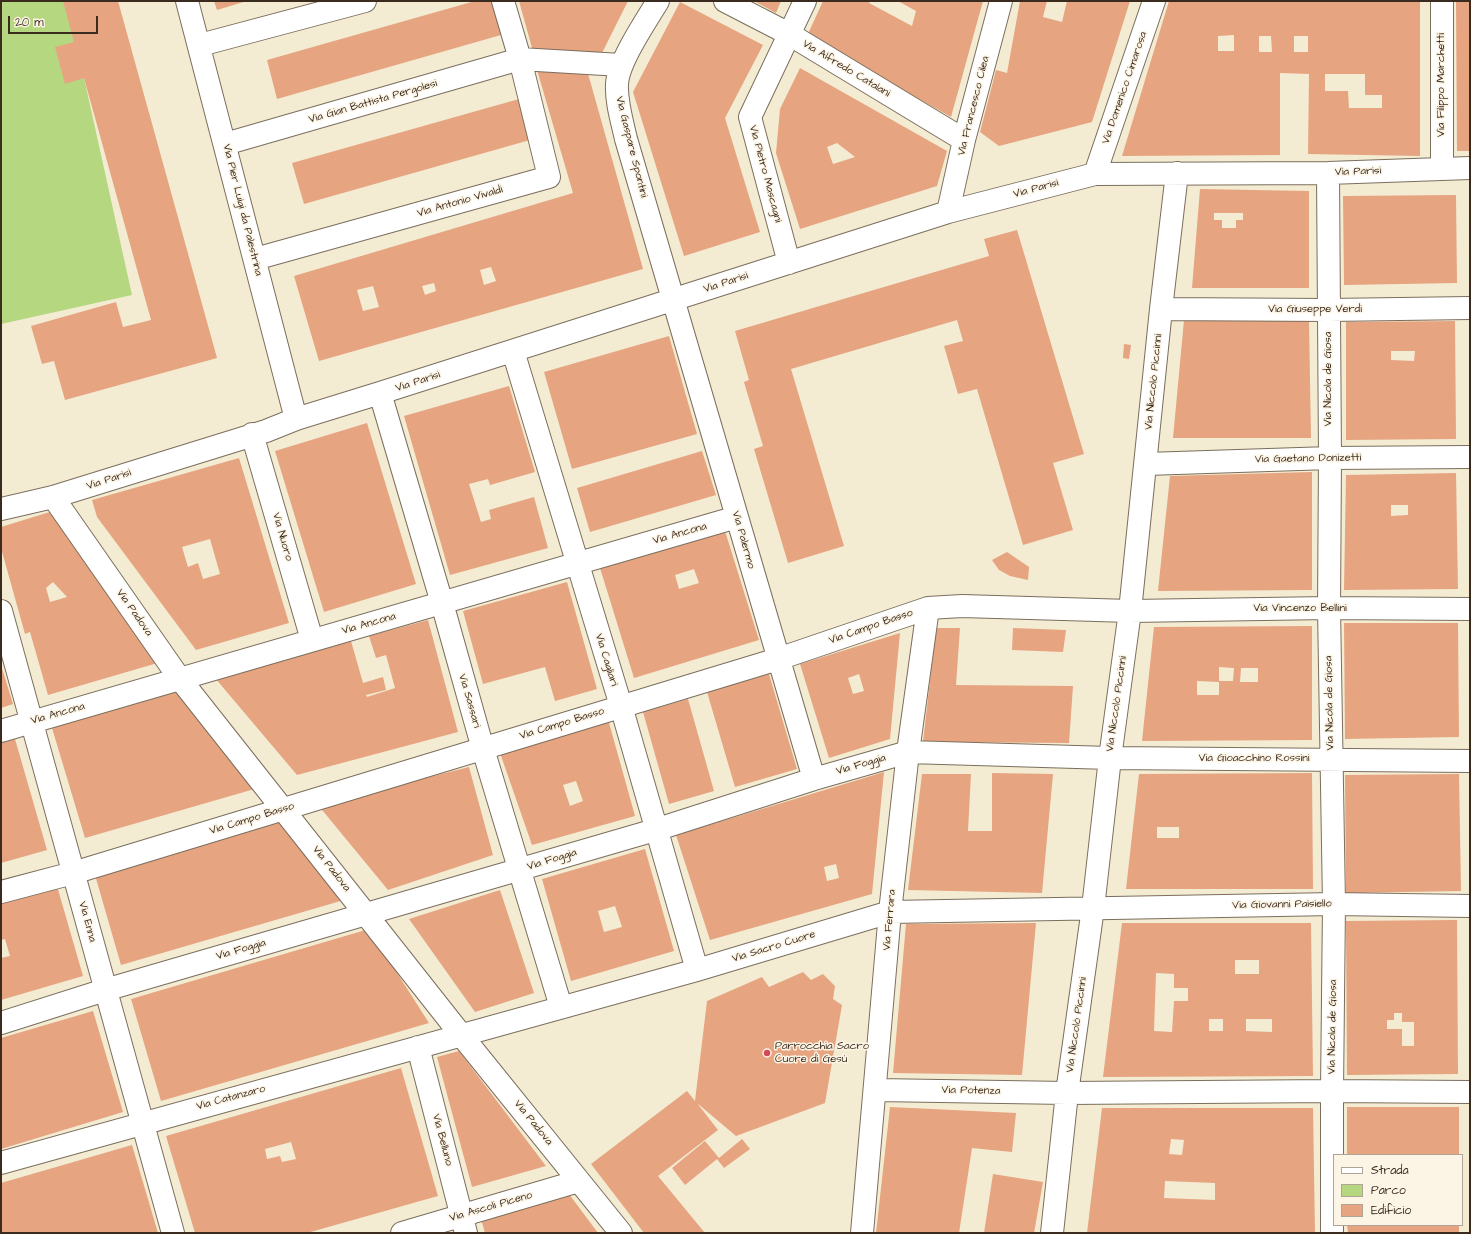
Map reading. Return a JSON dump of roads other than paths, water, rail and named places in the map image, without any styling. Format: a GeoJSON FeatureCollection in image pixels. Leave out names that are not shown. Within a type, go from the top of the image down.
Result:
{"type":"FeatureCollection","features":[{"type":"Feature","properties":{"kind":"street","name":"Via Pier Luigi da Palestrina"},"geometry":{"type":"LineString","coordinates":[[187,1],[200,45],[296,419]]}},
{"type":"Feature","properties":{"kind":"street"},"geometry":{"type":"LineString","coordinates":[[200,45],[365,1]]}},
{"type":"Feature","properties":{"kind":"street"},"geometry":{"type":"LineString","coordinates":[[503,1],[520,59]]}},
{"type":"Feature","properties":{"kind":"street","name":"Via Gaspare Spontini"},"geometry":{"type":"LineString","coordinates":[[658,1],[621,65],[617,83],[617,99],[626,139],[673,300]]}},
{"type":"Feature","properties":{"kind":"street","name":"Via Alfredo Catalani"},"geometry":{"type":"LineString","coordinates":[[725,1],[789,34],[964,140]]}},
{"type":"Feature","properties":{"kind":"street","name":"Via Pietro Mascagni"},"geometry":{"type":"LineString","coordinates":[[789,263],[750,117],[805,1]]}},
{"type":"Feature","properties":{"kind":"street","name":"Via Francesco Cilea"},"geometry":{"type":"LineString","coordinates":[[948,212],[964,140],[1001,1]]}},
{"type":"Feature","properties":{"kind":"street","name":"Via Domenico Cimarosa"},"geometry":{"type":"LineString","coordinates":[[1095,174],[1154,1]]}},
{"type":"Feature","properties":{"kind":"street","name":"Via Filippo Marchetti"},"geometry":{"type":"LineString","coordinates":[[1442,1],[1442,169]]}},
{"type":"Feature","properties":{"kind":"street","name":"Via Gian Battista Pergolesi"},"geometry":{"type":"LineString","coordinates":[[225,144],[520,59],[621,65]]}},
{"type":"Feature","properties":{"kind":"street","name":"Via Antonio Vivaldi"},"geometry":{"type":"LineString","coordinates":[[255,259],[549,177],[520,59]]}},
{"type":"Feature","properties":{"kind":"street","name":"Via Parisi"},"geometry":{"type":"LineString","coordinates":[[1,509],[53,497],[252,434],[266,431],[296,419],[948,212],[1095,174],[1328,173],[1470,168]]}},
{"type":"Feature","properties":{"kind":"street","name":"Via Niccolò Piccinni"},"geometry":{"type":"LineString","coordinates":[[1052,1233],[1067,1093],[1093,908],[1110,758],[1130,611],[1176,173]]}},
{"type":"Feature","properties":{"kind":"street","name":"Via Nicola de Giosa"},"geometry":{"type":"LineString","coordinates":[[1328,173],[1330,458],[1329,608],[1334,904],[1332,1233]]}},
{"type":"Feature","properties":{"kind":"street","name":"Via Palermo"},"geometry":{"type":"LineString","coordinates":[[673,300],[814,779]]}},
{"type":"Feature","properties":{"kind":"street","name":"Via Giuseppe Verdi"},"geometry":{"type":"LineString","coordinates":[[1161,309],[1329,310],[1470,308]]}},
{"type":"Feature","properties":{"kind":"street","name":"Via Cagliari"},"geometry":{"type":"LineString","coordinates":[[513,351],[621,706],[655,830],[697,970]]}},
{"type":"Feature","properties":{"kind":"street","name":"Via Sassari"},"geometry":{"type":"LineString","coordinates":[[380,393],[442,602],[482,749],[560,1007]]}},
{"type":"Feature","properties":{"kind":"street","name":"Via Nuoro"},"geometry":{"type":"LineString","coordinates":[[252,434],[312,640]]}},
{"type":"Feature","properties":{"kind":"street","name":"Via Gaetano Donizetti"},"geometry":{"type":"LineString","coordinates":[[1146,464],[1330,458],[1470,457]]}},
{"type":"Feature","properties":{"kind":"street","name":"Via Padova"},"geometry":{"type":"LineString","coordinates":[[53,497],[180,679],[462,1036],[621,1233]]}},
{"type":"Feature","properties":{"kind":"street","name":"Via Ancona"},"geometry":{"type":"LineString","coordinates":[[1,731],[736,517]]}},
{"type":"Feature","properties":{"kind":"street","name":"Via Campo Basso"},"geometry":{"type":"LineString","coordinates":[[1,892],[74,873],[778,659],[928,608],[962,606],[1130,611]]}},
{"type":"Feature","properties":{"kind":"street","name":"Via Ferrara"},"geometry":{"type":"LineString","coordinates":[[862,1233],[876,1090],[890,912],[908,752],[928,608]]}},
{"type":"Feature","properties":{"kind":"street","name":"Via Vincenzo Bellini"},"geometry":{"type":"LineString","coordinates":[[1130,611],[1329,608],[1470,609]]}},
{"type":"Feature","properties":{"kind":"street","name":"Via Enna"},"geometry":{"type":"LineString","coordinates":[[1,611],[173,1233]]}},
{"type":"Feature","properties":{"kind":"street","name":"Via Foggia"},"geometry":{"type":"LineString","coordinates":[[1,1023],[105,990],[655,830],[814,779],[908,752],[1110,758]]}},
{"type":"Feature","properties":{"kind":"street","name":"Via Gioacchino Rossini"},"geometry":{"type":"LineString","coordinates":[[1110,758],[1470,761]]}},
{"type":"Feature","properties":{"kind":"street","name":"Via Giovanni Paisiello"},"geometry":{"type":"LineString","coordinates":[[1093,908],[1334,904],[1470,906]]}},
{"type":"Feature","properties":{"kind":"street","name":"Via Sacro Cuore"},"geometry":{"type":"LineString","coordinates":[[462,1036],[560,1007],[697,970],[890,912],[1093,908]]}},
{"type":"Feature","properties":{"kind":"street","name":"Via Catanzaro"},"geometry":{"type":"LineString","coordinates":[[1,1163],[462,1036]]}},
{"type":"Feature","properties":{"kind":"street","name":"Via Belluno"},"geometry":{"type":"LineString","coordinates":[[418,1047],[464,1224]]}},
{"type":"Feature","properties":{"kind":"street","name":"Via Potenza"},"geometry":{"type":"LineString","coordinates":[[876,1090],[1067,1093],[1332,1091],[1470,1092]]}},
{"type":"Feature","properties":{"kind":"street","name":"Via Ascoli Piceno"},"geometry":{"type":"LineString","coordinates":[[402,1233],[464,1224],[579,1181]]}},
{"type":"Feature","properties":{"kind":"place","name":"Parrocchia Sacro Cuore di Gesù"},"geometry":{"type":"Point","coordinates":[767,1053]}}]}
